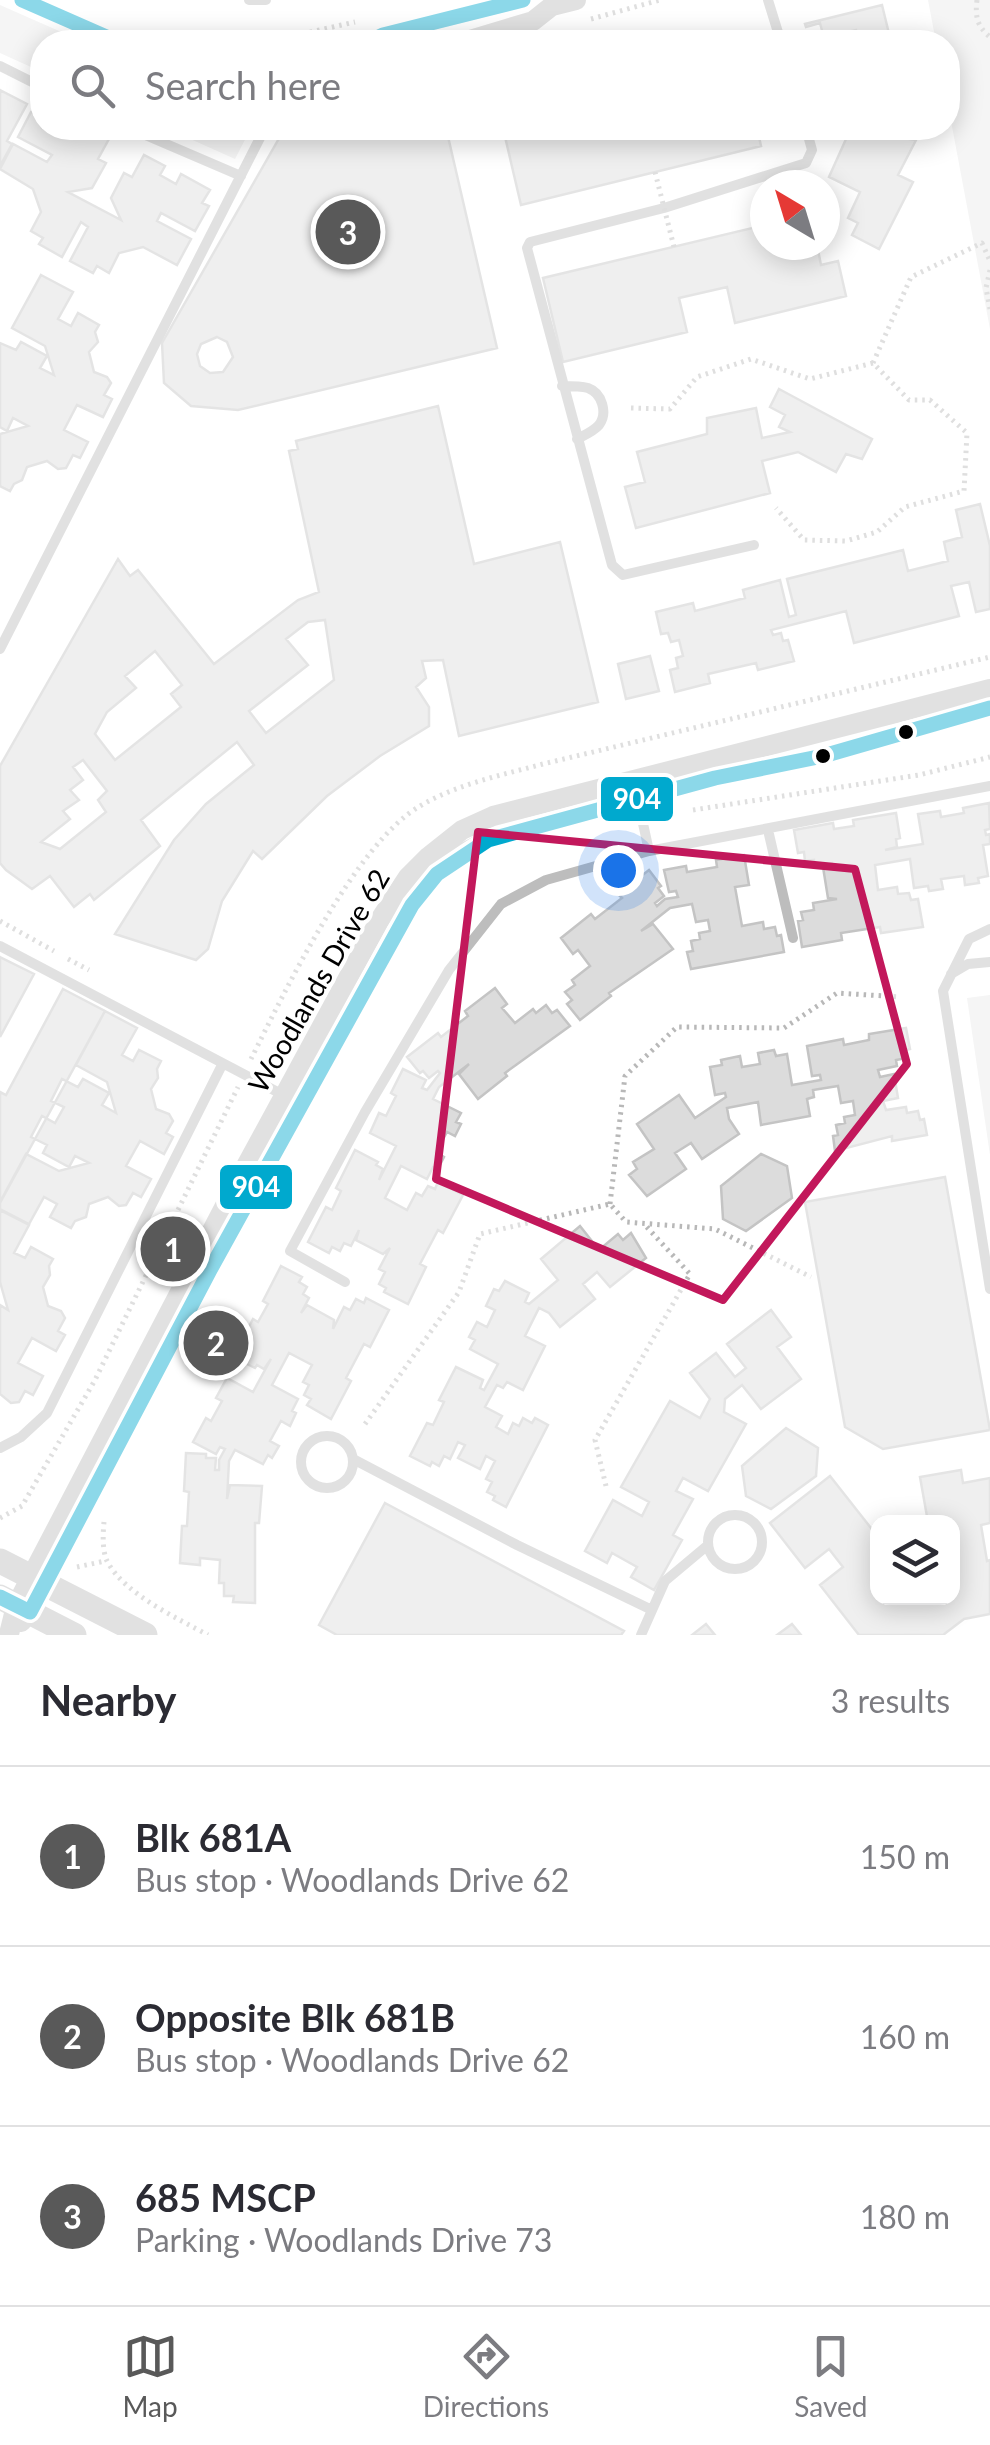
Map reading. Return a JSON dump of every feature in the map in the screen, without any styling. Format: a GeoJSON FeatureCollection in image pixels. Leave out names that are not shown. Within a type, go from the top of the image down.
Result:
{"type":"FeatureCollection","features":[{"type":"Feature","properties":{"kind":"street"},"geometry":{"type":"LineString","coordinates":[[22,0],[91,30]]}},
{"type":"Feature","properties":{"kind":"street"},"geometry":{"type":"LineString","coordinates":[[403,30],[523,0]]}},
{"type":"Feature","properties":{"kind":"street"},"geometry":{"type":"LineString","coordinates":[[503,30],[533,21],[542,3],[576,0]]}},
{"type":"Feature","properties":{"kind":"street","name":"Woodlands Drive 62"},"geometry":{"type":"LineString","coordinates":[[638,799],[990,689]]}},
{"type":"Feature","properties":{"kind":"street","name":"Woodlands Drive 62"},"geometry":{"type":"LineString","coordinates":[[9,1634],[16,1605],[38,1580],[293,1101],[379,921],[408,878],[428,857],[462,830],[493,816],[638,799],[715,778],[823,756],[990,708]]}},
{"type":"Feature","properties":{"kind":"street"},"geometry":{"type":"LineString","coordinates":[[0,1561],[145,1635]]}},
{"type":"Feature","properties":{"kind":"street"},"geometry":{"type":"LineString","coordinates":[[16,1605],[74,1635]]}},
{"type":"Feature","properties":{"kind":"lane"},"geometry":{"type":"LineString","coordinates":[[249,0],[266,0]]}},
{"type":"Feature","properties":{"kind":"lane"},"geometry":{"type":"LineString","coordinates":[[768,0],[777,30]]}},
{"type":"Feature","properties":{"kind":"lane"},"geometry":{"type":"LineString","coordinates":[[0,66],[30,81]]}},
{"type":"Feature","properties":{"kind":"lane"},"geometry":{"type":"LineString","coordinates":[[157,140],[241,176]]}},
{"type":"Feature","properties":{"kind":"lane"},"geometry":{"type":"LineString","coordinates":[[0,650],[259,140]]}},
{"type":"Feature","properties":{"kind":"lane"},"geometry":{"type":"LineString","coordinates":[[754,545],[623,576],[612,565],[527,248],[530,242],[664,208],[806,163],[812,150],[809,140]]}},
{"type":"Feature","properties":{"kind":"lane"},"geometry":{"type":"LineString","coordinates":[[562,386],[586,387],[602,402],[602,419],[597,428],[578,439]]}},
{"type":"Feature","properties":{"kind":"lane"},"geometry":{"type":"LineString","coordinates":[[345,1282],[290,1251],[449,970],[500,904],[546,880],[649,851],[990,786]]}},
{"type":"Feature","properties":{"kind":"lane"},"geometry":{"type":"LineString","coordinates":[[638,799],[649,851]]}},
{"type":"Feature","properties":{"kind":"lane"},"geometry":{"type":"LineString","coordinates":[[768,830],[792,938]]}},
{"type":"Feature","properties":{"kind":"lane"},"geometry":{"type":"LineString","coordinates":[[990,930],[969,940],[942,992],[990,1288]]}},
{"type":"Feature","properties":{"kind":"lane"},"geometry":{"type":"LineString","coordinates":[[0,946],[293,1101]]}},
{"type":"Feature","properties":{"kind":"lane"},"geometry":{"type":"LineString","coordinates":[[950,974],[968,964],[990,962]]}},
{"type":"Feature","properties":{"kind":"lane"},"geometry":{"type":"LineString","coordinates":[[0,1448],[47,1413],[222,1065]]}},
{"type":"Feature","properties":{"kind":"lane"},"geometry":{"type":"LineString","coordinates":[[354,1460],[347,1480],[333,1488],[316,1486],[302,1468],[309,1442],[326,1436],[343,1440],[350,1446],[354,1460],[652,1610]]}},
{"type":"Feature","properties":{"kind":"lane"},"geometry":{"type":"LineString","coordinates":[[641,1635],[665,1582],[708,1546],[711,1529],[724,1517],[749,1518],[762,1540],[757,1558],[733,1569],[716,1562],[708,1546]]}},
{"type":"Feature","properties":{"kind":"path"},"geometry":{"type":"LineString","coordinates":[[976,0],[979,27],[990,37]]}},
{"type":"Feature","properties":{"kind":"path"},"geometry":{"type":"LineString","coordinates":[[656,172],[674,247]]}},
{"type":"Feature","properties":{"kind":"path"},"geometry":{"type":"LineString","coordinates":[[874,363],[911,277],[982,243],[990,261]]}},
{"type":"Feature","properties":{"kind":"path"},"geometry":{"type":"LineString","coordinates":[[990,270],[986,288],[990,309]]}},
{"type":"Feature","properties":{"kind":"path"},"geometry":{"type":"LineString","coordinates":[[631,408],[670,408],[698,377],[751,359],[810,379],[874,363]]}},
{"type":"Feature","properties":{"kind":"path"},"geometry":{"type":"LineString","coordinates":[[776,508],[804,540],[846,541],[877,532],[905,507],[964,490],[967,433],[930,400],[910,400],[874,363]]}},
{"type":"Feature","properties":{"kind":"path"},"geometry":{"type":"LineString","coordinates":[[0,1518],[22,1506],[95,1380],[293,975],[362,864],[388,831],[420,806],[474,783],[990,657]]}},
{"type":"Feature","properties":{"kind":"path"},"geometry":{"type":"LineString","coordinates":[[638,799],[899,779],[990,757]]}},
{"type":"Feature","properties":{"kind":"path"},"geometry":{"type":"LineString","coordinates":[[811,1277],[715,1229],[626,1222],[610,1204],[625,1076],[678,1027],[784,1028],[837,993],[902,997]]}},
{"type":"Feature","properties":{"kind":"path"},"geometry":{"type":"LineString","coordinates":[[365,1424],[459,1292],[480,1234],[610,1204]]}},
{"type":"Feature","properties":{"kind":"path"},"geometry":{"type":"LineString","coordinates":[[606,1486],[595,1440],[690,1274],[644,1224]]}},
{"type":"Feature","properties":{"kind":"path"},"geometry":{"type":"LineString","coordinates":[[104,1519],[102,1536],[107,1560],[131,1587],[160,1610],[208,1635]]}},
{"type":"Feature","properties":{"kind":"path"},"geometry":{"type":"LineString","coordinates":[[74,1568],[107,1560]]}},
{"type":"Feature","properties":{"kind":"highlighted area"},"geometry":{"type":"Polygon","coordinates":[[[478,832],[855,869],[907,1064],[723,1300],[436,1179],[478,832]]]}},
{"type":"Feature","properties":{"kind":"shaded area"},"geometry":{"type":"Polygon","coordinates":[[[928,0],[990,0],[990,329],[955,140],[960,140],[960,30],[934,30],[928,0]]]}},
{"type":"Feature","properties":{"kind":"shaded area"},"geometry":{"type":"Polygon","coordinates":[[[0,5],[57,30],[30,30],[30,67],[0,53],[0,5]]]}},
{"type":"Feature","properties":{"kind":"shaded area"},"geometry":{"type":"Polygon","coordinates":[[[193,140],[245,140],[235,159],[193,140]]]}},
{"type":"Feature","properties":{"kind":"shaded area"},"geometry":{"type":"Polygon","coordinates":[[[990,995],[990,1155],[967,998],[990,995]]]}},
{"type":"Feature","properties":{"kind":"building"},"geometry":{"type":"Polygon","coordinates":[[[882,5],[888,30],[822,30],[820,23],[806,27],[805,24],[882,5]]]}},
{"type":"Feature","properties":{"kind":"building"},"geometry":{"type":"Polygon","coordinates":[[[0,90],[27,104],[7,141],[12,144],[0,166],[0,90]]]}},
{"type":"Feature","properties":{"kind":"building"},"geometry":{"type":"Polygon","coordinates":[[[30,114],[30,140],[108,140],[98,159],[106,163],[92,188],[68,192],[121,220],[111,198],[124,173],[132,177],[144,155],[165,166],[160,175],[176,184],[181,174],[210,190],[202,203],[209,206],[195,231],[161,213],[157,221],[191,239],[177,265],[143,247],[119,253],[109,273],[97,266],[93,273],[70,261],[88,227],[81,222],[62,257],[39,244],[43,238],[31,231],[41,212],[33,189],[0,169],[13,144],[47,162],[52,155],[18,137],[30,114]]]}},
{"type":"Feature","properties":{"kind":"building"},"geometry":{"type":"Polygon","coordinates":[[[278,140],[449,140],[497,348],[238,410],[191,406],[164,383],[162,343],[278,140]],[[217,337],[201,344],[197,354],[200,366],[210,373],[223,372],[233,357],[227,342],[217,337]]]}},
{"type":"Feature","properties":{"kind":"building"},"geometry":{"type":"Polygon","coordinates":[[[506,140],[760,140],[761,146],[521,205],[506,140]]]}},
{"type":"Feature","properties":{"kind":"building"},"geometry":{"type":"Polygon","coordinates":[[[846,140],[916,140],[898,175],[913,182],[879,249],[852,235],[858,223],[848,218],[860,192],[840,182],[840,170],[832,170],[846,140]]]}},
{"type":"Feature","properties":{"kind":"building"},"geometry":{"type":"Polygon","coordinates":[[[750,229],[750,260],[820,260],[821,265],[838,261],[846,296],[735,323],[727,287],[679,298],[687,332],[563,362],[543,278],[750,229]]]}},
{"type":"Feature","properties":{"kind":"building"},"geometry":{"type":"Polygon","coordinates":[[[41,275],[73,292],[58,319],[71,326],[78,313],[99,325],[95,332],[98,342],[89,352],[94,372],[111,383],[104,395],[112,399],[103,417],[77,405],[64,430],[88,442],[80,458],[73,455],[66,468],[58,469],[47,461],[27,467],[22,480],[10,491],[0,486],[0,434],[28,426],[13,418],[7,431],[0,427],[0,343],[16,350],[21,342],[47,356],[40,368],[54,375],[45,346],[12,328],[41,275]]]}},
{"type":"Feature","properties":{"kind":"building"},"geometry":{"type":"Polygon","coordinates":[[[779,389],[872,439],[862,459],[846,454],[836,472],[798,452],[762,461],[770,493],[636,528],[625,487],[645,482],[637,452],[707,434],[707,418],[756,408],[762,438],[790,432],[779,427],[785,415],[770,407],[779,389]]]}},
{"type":"Feature","properties":{"kind":"building"},"geometry":{"type":"Polygon","coordinates":[[[438,406],[474,564],[560,542],[598,702],[459,736],[443,660],[422,661],[426,678],[416,687],[429,707],[429,726],[327,796],[262,859],[253,851],[222,901],[208,949],[196,960],[115,934],[174,840],[206,804],[254,765],[237,742],[141,820],[160,846],[94,900],[90,894],[74,907],[50,876],[32,889],[0,863],[0,766],[118,559],[130,576],[138,570],[214,664],[298,600],[319,592],[289,451],[298,449],[296,441],[438,406]],[[325,620],[308,622],[286,639],[308,665],[249,711],[266,733],[334,680],[325,620]],[[155,651],[125,676],[136,688],[107,712],[95,734],[115,760],[181,707],[171,694],[182,685],[155,651]],[[83,760],[73,767],[83,780],[70,790],[79,800],[63,811],[70,819],[41,842],[60,849],[106,812],[98,800],[107,791],[83,760]]]}},
{"type":"Feature","properties":{"kind":"building"},"geometry":{"type":"Polygon","coordinates":[[[980,504],[990,546],[990,609],[976,612],[969,582],[951,586],[959,616],[854,643],[846,611],[771,630],[773,635],[781,633],[783,641],[788,640],[794,661],[758,670],[756,663],[708,674],[710,683],[675,692],[670,670],[678,668],[676,658],[683,656],[679,640],[671,642],[668,633],[661,634],[656,612],[693,603],[695,611],[745,598],[743,590],[780,580],[789,617],[796,615],[787,579],[903,550],[908,571],[948,561],[944,542],[962,537],[956,510],[980,504]]]}},
{"type":"Feature","properties":{"kind":"building"},"geometry":{"type":"Polygon","coordinates":[[[650,656],[659,691],[626,699],[618,664],[650,656]]]}},
{"type":"Feature","properties":{"kind":"building"},"geometry":{"type":"Polygon","coordinates":[[[989,803],[990,829],[985,830],[986,835],[990,834],[990,844],[983,845],[988,876],[978,878],[979,883],[965,885],[964,876],[941,879],[943,889],[929,891],[928,886],[914,888],[910,859],[875,865],[878,890],[897,887],[898,894],[909,893],[911,900],[918,899],[923,927],[881,933],[880,927],[841,933],[842,940],[802,947],[798,921],[803,920],[801,912],[814,910],[813,903],[837,899],[828,898],[823,867],[833,863],[815,867],[814,860],[805,861],[804,852],[798,853],[794,830],[833,823],[834,829],[854,826],[853,820],[896,813],[900,838],[896,839],[897,847],[885,850],[923,844],[918,814],[940,811],[941,817],[989,803]]]}},
{"type":"Feature","properties":{"kind":"building"},"geometry":{"type":"Polygon","coordinates":[[[744,855],[749,885],[735,887],[742,926],[763,922],[764,929],[775,927],[784,952],[691,969],[687,952],[693,951],[691,941],[700,939],[699,933],[710,931],[708,920],[696,922],[692,904],[670,908],[641,931],[653,924],[673,949],[609,993],[611,996],[580,1020],[567,1004],[572,1000],[565,992],[575,985],[572,980],[590,966],[578,950],[573,954],[561,938],[591,914],[595,919],[622,898],[618,894],[649,870],[664,896],[655,903],[657,906],[665,899],[678,897],[676,891],[669,892],[664,870],[686,866],[687,872],[717,867],[716,860],[744,855]]]}},
{"type":"Feature","properties":{"kind":"building"},"geometry":{"type":"Polygon","coordinates":[[[0,957],[34,974],[0,1037],[0,957]]]}},
{"type":"Feature","properties":{"kind":"building"},"geometry":{"type":"Polygon","coordinates":[[[495,988],[507,1004],[502,1008],[515,1023],[533,1009],[536,1013],[546,1005],[552,1013],[557,1010],[570,1026],[505,1073],[507,1076],[478,1099],[459,1074],[469,1064],[439,1087],[433,1099],[461,1113],[456,1122],[461,1124],[455,1136],[447,1132],[436,1152],[444,1157],[438,1169],[433,1167],[427,1179],[401,1166],[385,1198],[407,1210],[416,1193],[422,1196],[428,1186],[435,1189],[438,1182],[463,1195],[443,1233],[438,1230],[420,1264],[426,1267],[408,1304],[384,1292],[386,1288],[379,1284],[385,1272],[379,1269],[390,1248],[383,1254],[356,1240],[359,1230],[351,1246],[344,1243],[340,1251],[332,1247],[329,1253],[308,1242],[326,1207],[332,1210],[341,1191],[336,1188],[355,1150],[378,1162],[376,1165],[383,1169],[379,1180],[396,1146],[370,1133],[379,1113],[386,1116],[396,1096],[391,1093],[403,1069],[426,1080],[422,1088],[427,1090],[440,1073],[429,1078],[407,1057],[468,1016],[465,1011],[495,988]]]}},
{"type":"Feature","properties":{"kind":"building"},"geometry":{"type":"Polygon","coordinates":[[[63,989],[105,1011],[0,1203],[0,1092],[6,1095],[63,989]]]}},
{"type":"Feature","properties":{"kind":"building"},"geometry":{"type":"Polygon","coordinates":[[[105,1011],[137,1028],[122,1055],[133,1061],[139,1050],[161,1061],[151,1089],[156,1109],[169,1114],[173,1121],[166,1133],[173,1137],[164,1154],[140,1141],[126,1166],[151,1179],[141,1197],[133,1193],[126,1205],[119,1206],[108,1197],[89,1204],[86,1217],[75,1221],[71,1228],[50,1217],[57,1204],[44,1197],[29,1224],[0,1209],[26,1154],[59,1171],[89,1163],[75,1156],[69,1167],[43,1153],[47,1145],[31,1137],[42,1116],[55,1123],[64,1107],[51,1101],[62,1079],[78,1087],[83,1079],[109,1093],[102,1105],[116,1113],[107,1082],[76,1065],[105,1011]]]}},
{"type":"Feature","properties":{"kind":"building"},"geometry":{"type":"Polygon","coordinates":[[[906,1028],[910,1049],[905,1050],[907,1058],[896,1060],[897,1066],[878,1070],[880,1077],[894,1074],[898,1098],[883,1101],[886,1110],[906,1107],[907,1113],[918,1111],[927,1135],[892,1141],[892,1136],[835,1151],[836,1125],[845,1123],[844,1117],[855,1115],[853,1101],[841,1103],[838,1086],[813,1090],[814,1097],[807,1099],[810,1116],[761,1125],[758,1102],[727,1108],[739,1134],[702,1159],[691,1143],[675,1153],[686,1169],[647,1196],[629,1175],[637,1169],[633,1162],[654,1149],[637,1124],[679,1095],[695,1118],[726,1097],[725,1093],[715,1095],[710,1067],[722,1065],[721,1060],[740,1056],[742,1067],[760,1064],[758,1053],[774,1050],[776,1056],[787,1054],[792,1085],[821,1080],[820,1075],[812,1076],[807,1046],[843,1039],[844,1045],[869,1040],[869,1034],[906,1028]]]}},
{"type":"Feature","properties":{"kind":"building"},"geometry":{"type":"Polygon","coordinates":[[[761,1154],[787,1166],[792,1198],[746,1231],[723,1219],[721,1186],[761,1154]]]}},
{"type":"Feature","properties":{"kind":"building"},"geometry":{"type":"Polygon","coordinates":[[[945,1177],[990,1430],[883,1449],[845,1427],[805,1202],[945,1177]]]}},
{"type":"Feature","properties":{"kind":"building"},"geometry":{"type":"Polygon","coordinates":[[[0,1210],[29,1225],[14,1253],[25,1258],[31,1247],[53,1259],[43,1287],[48,1306],[61,1311],[65,1318],[58,1331],[65,1335],[56,1351],[32,1338],[18,1363],[43,1376],[33,1395],[25,1391],[19,1402],[11,1403],[0,1394],[0,1305],[8,1310],[0,1282],[0,1210]]]}},
{"type":"Feature","properties":{"kind":"building"},"geometry":{"type":"Polygon","coordinates":[[[580,1226],[599,1250],[618,1234],[623,1240],[631,1233],[646,1258],[610,1287],[597,1272],[583,1284],[595,1299],[560,1327],[549,1313],[539,1308],[525,1336],[545,1346],[523,1390],[507,1382],[503,1388],[497,1385],[485,1407],[502,1416],[496,1427],[508,1434],[513,1423],[519,1426],[523,1418],[532,1423],[535,1418],[548,1425],[506,1507],[487,1492],[492,1482],[486,1479],[495,1461],[486,1456],[480,1469],[458,1458],[465,1445],[458,1442],[450,1459],[444,1456],[439,1466],[410,1456],[427,1423],[433,1425],[444,1402],[439,1400],[456,1367],[483,1380],[480,1388],[484,1390],[498,1364],[470,1349],[475,1340],[469,1337],[477,1322],[487,1327],[495,1310],[486,1306],[494,1289],[499,1291],[505,1281],[529,1293],[525,1302],[529,1304],[558,1280],[541,1259],[580,1226]]]}},
{"type":"Feature","properties":{"kind":"building"},"geometry":{"type":"Polygon","coordinates":[[[281,1266],[302,1277],[299,1282],[307,1287],[303,1294],[309,1298],[301,1313],[307,1305],[334,1320],[333,1329],[344,1307],[350,1310],[356,1299],[364,1303],[366,1298],[389,1310],[370,1347],[364,1344],[346,1378],[351,1381],[331,1419],[307,1405],[311,1399],[304,1395],[309,1385],[303,1382],[312,1365],[289,1353],[272,1385],[298,1399],[290,1426],[281,1421],[270,1441],[279,1446],[263,1464],[235,1450],[229,1461],[227,1499],[230,1485],[262,1486],[259,1523],[255,1523],[255,1603],[233,1602],[234,1596],[224,1596],[224,1583],[219,1583],[220,1560],[200,1558],[200,1565],[180,1563],[189,1492],[184,1491],[186,1453],[216,1458],[215,1470],[219,1470],[225,1449],[220,1447],[216,1454],[193,1442],[206,1418],[211,1421],[222,1401],[216,1398],[227,1378],[253,1392],[271,1359],[264,1369],[233,1357],[253,1319],[258,1322],[268,1304],[263,1301],[281,1266]]]}},
{"type":"Feature","properties":{"kind":"building"},"geometry":{"type":"Polygon","coordinates":[[[771,1310],[791,1337],[777,1347],[801,1379],[761,1409],[742,1385],[725,1399],[724,1412],[746,1424],[708,1491],[683,1478],[676,1491],[693,1499],[673,1535],[682,1540],[654,1590],[631,1577],[637,1567],[612,1553],[607,1563],[585,1551],[613,1500],[642,1516],[649,1502],[621,1487],[670,1401],[700,1418],[710,1399],[690,1373],[716,1353],[735,1377],[746,1368],[727,1344],[771,1310]]]}},
{"type":"Feature","properties":{"kind":"building"},"geometry":{"type":"Polygon","coordinates":[[[786,1428],[818,1448],[816,1476],[771,1509],[746,1496],[742,1466],[786,1428]]]}},
{"type":"Feature","properties":{"kind":"building"},"geometry":{"type":"Polygon","coordinates":[[[961,1470],[963,1483],[990,1478],[990,1523],[981,1525],[987,1561],[990,1560],[990,1614],[964,1619],[943,1635],[859,1635],[820,1585],[843,1567],[829,1549],[805,1568],[770,1523],[830,1476],[870,1527],[870,1605],[960,1605],[960,1515],[927,1515],[920,1477],[961,1470]]]}},
{"type":"Feature","properties":{"kind":"building"},"geometry":{"type":"Polygon","coordinates":[[[385,1503],[624,1631],[621,1635],[337,1635],[319,1625],[385,1503]]]}},
{"type":"Feature","properties":{"kind":"building"},"geometry":{"type":"Polygon","coordinates":[[[706,1624],[715,1635],[692,1635],[706,1624]]]}},
{"type":"Feature","properties":{"kind":"building"},"geometry":{"type":"Polygon","coordinates":[[[792,1624],[801,1635],[777,1635],[792,1624]]]}},
{"type":"Feature","properties":{"kind":"transit line","name":"904"},"geometry":{"type":"LineString","coordinates":[[22,0],[91,30]]}},
{"type":"Feature","properties":{"kind":"transit line","name":"904"},"geometry":{"type":"LineString","coordinates":[[403,30],[523,0]]}},
{"type":"Feature","properties":{"kind":"transit line","name":"904"},"geometry":{"type":"LineString","coordinates":[[0,1597],[30,1612],[210,1270],[412,905],[437,874],[488,840],[715,778],[823,756],[990,708]]}},
{"type":"Feature","properties":{"kind":"place","name":"685 MSCP"},"geometry":{"type":"Point","coordinates":[348,232]}},
{"type":"Feature","properties":{"kind":"place","name":"Blk 681A"},"geometry":{"type":"Point","coordinates":[173,1249]}},
{"type":"Feature","properties":{"kind":"place","name":"Opposite Blk 681B"},"geometry":{"type":"Point","coordinates":[216,1343]}}]}
